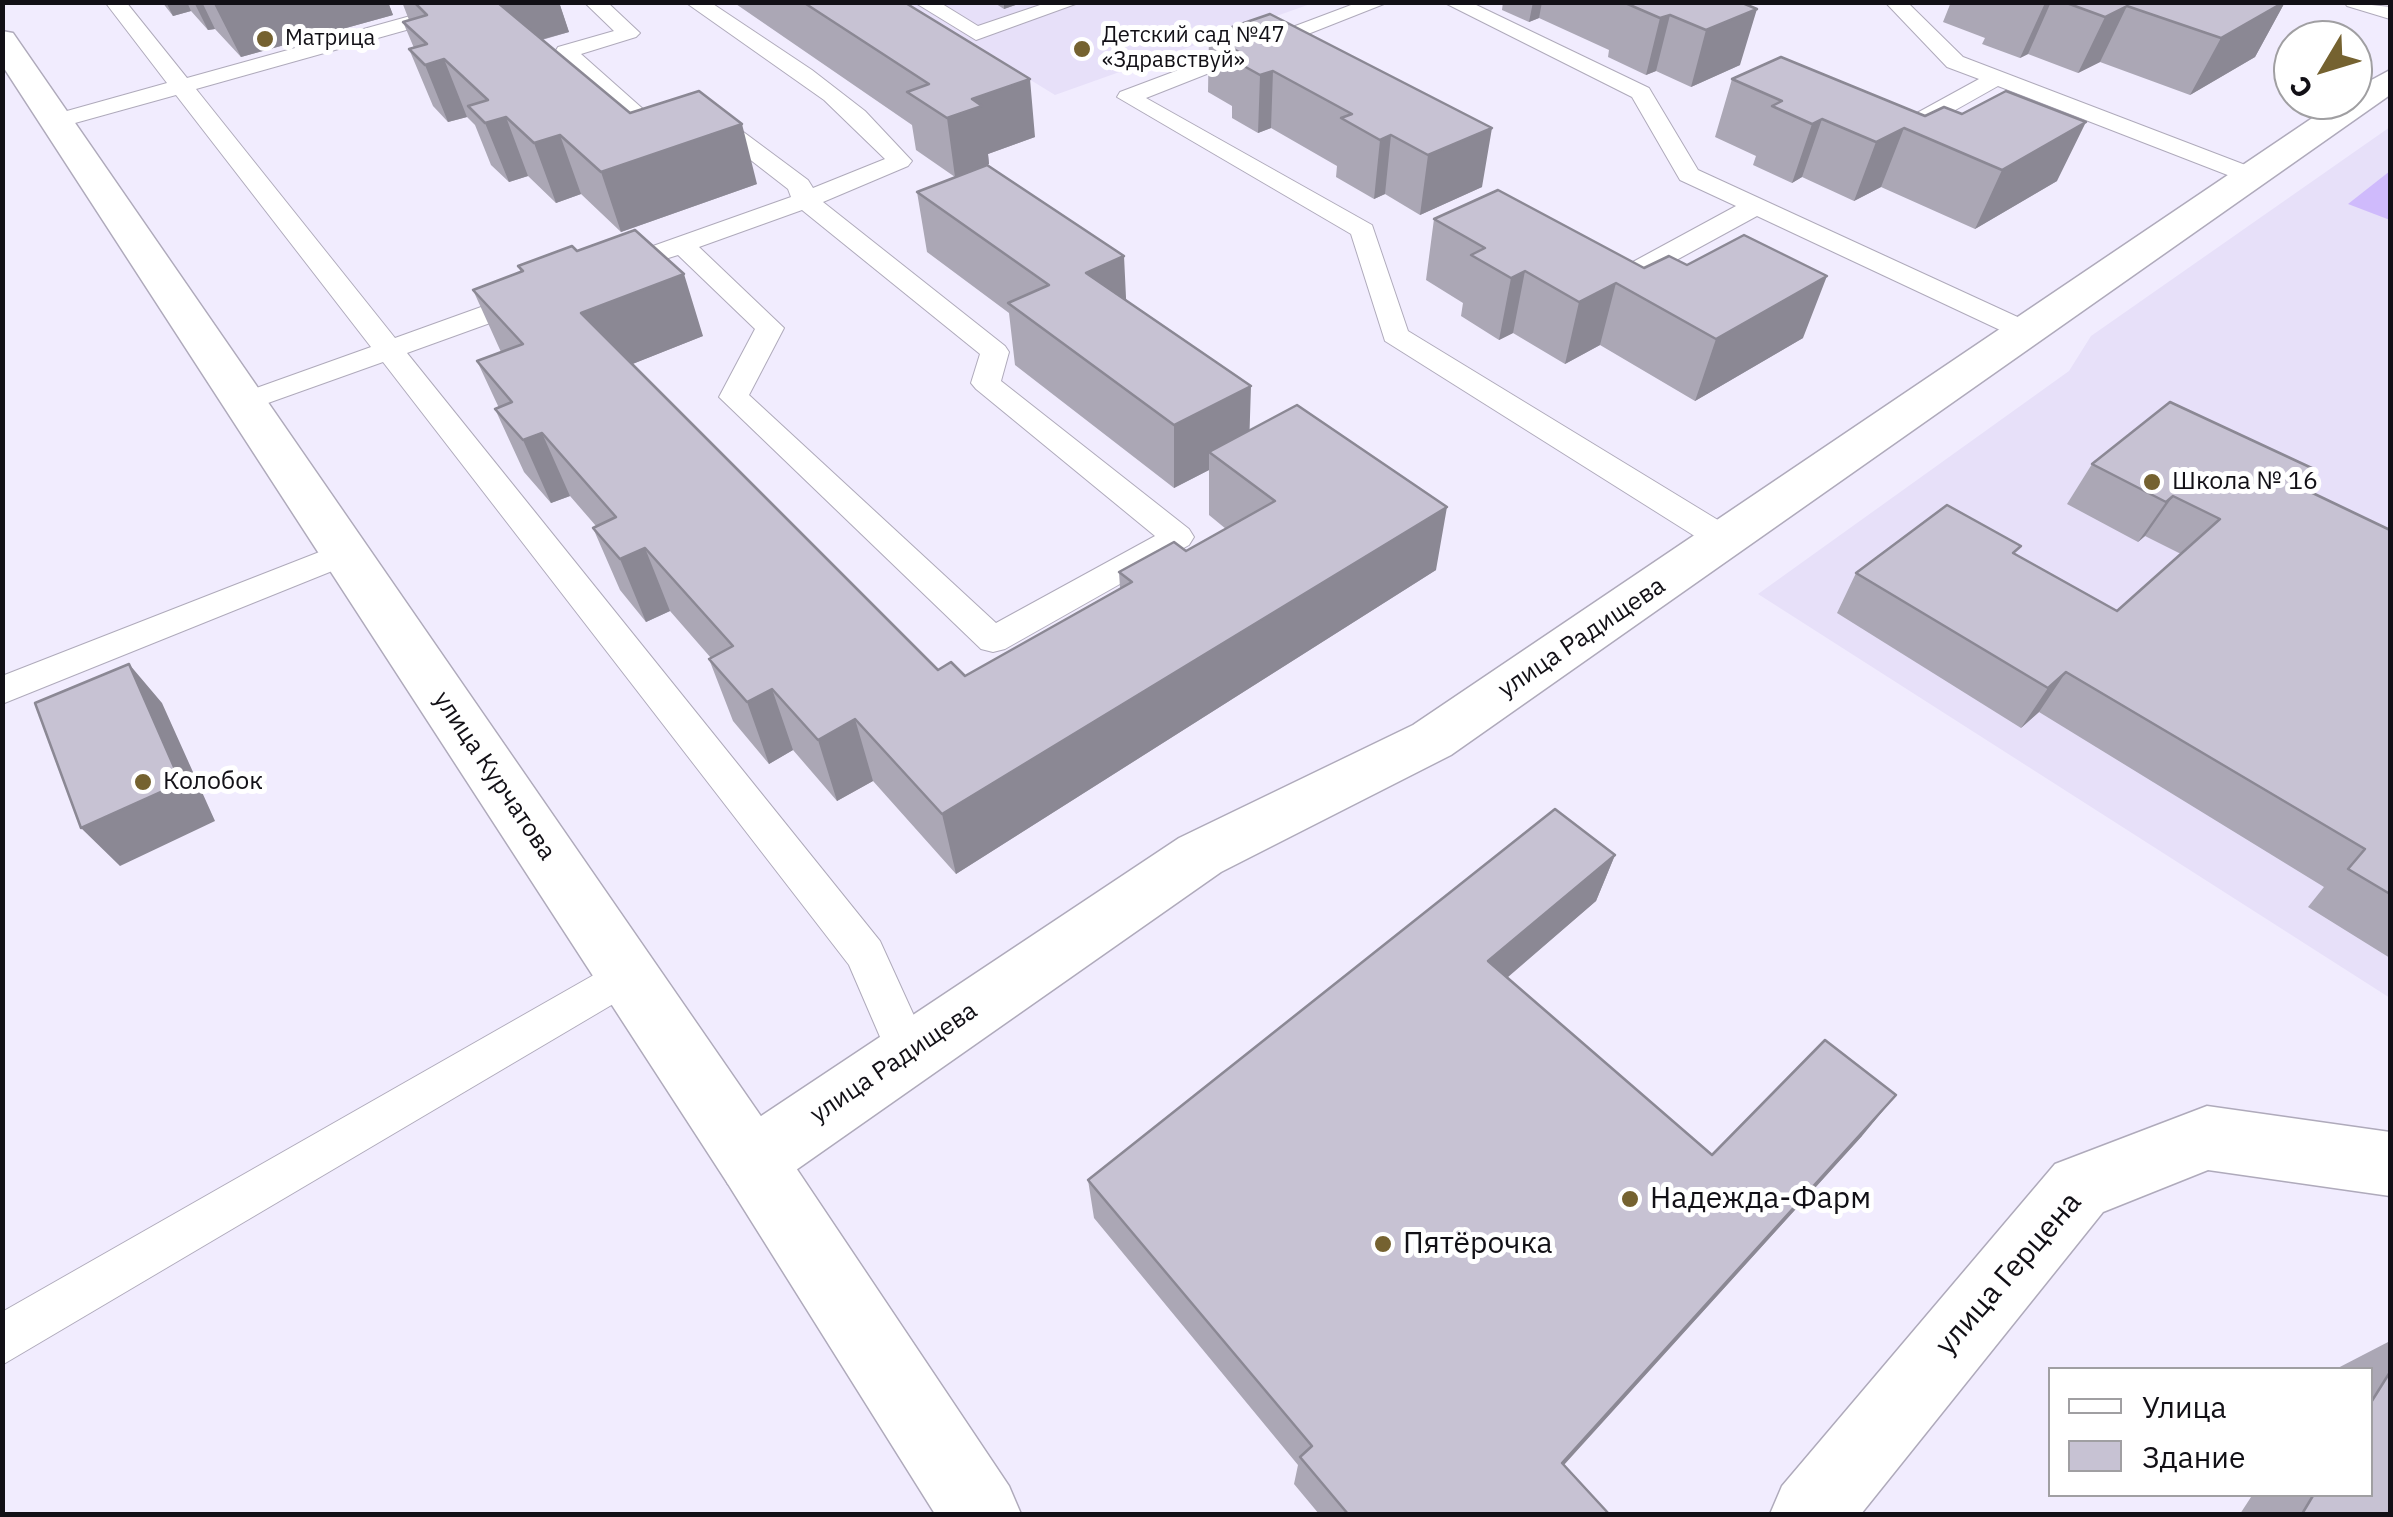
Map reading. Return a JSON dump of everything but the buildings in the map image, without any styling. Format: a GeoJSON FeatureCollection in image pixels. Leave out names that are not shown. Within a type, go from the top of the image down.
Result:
{"type":"FeatureCollection","features":[{"type":"Feature","properties":{"kind":"street","name":"улица Курчатова"},"geometry":{"type":"LineString","coordinates":[[6,50],[752,1160],[981,1514]]}},
{"type":"Feature","properties":{"kind":"street","name":"улица Радищева"},"geometry":{"type":"LineString","coordinates":[[752,1160],[1200,855],[1432,740],[2390,80]]}},
{"type":"Feature","properties":{"kind":"street","name":"улица Герцена"},"geometry":{"type":"LineString","coordinates":[[1810,1514],[2079,1188],[2208,1138],[2390,1164]]}},
{"type":"Feature","properties":{"kind":"lane"},"geometry":{"type":"LineString","coordinates":[[115,2],[392,349],[864,954],[909,1053]]}},
{"type":"Feature","properties":{"kind":"lane"},"geometry":{"type":"LineString","coordinates":[[56,121],[182,86],[423,9],[496,2]]}},
{"type":"Feature","properties":{"kind":"lane"},"geometry":{"type":"LineString","coordinates":[[594,2],[629,33],[566,52],[655,132],[726,130],[798,185],[804,200],[996,352],[986,384],[1178,537],[993,640],[734,397],[770,328],[682,245]]}},
{"type":"Feature","properties":{"kind":"lane"},"geometry":{"type":"LineString","coordinates":[[645,258],[900,161],[882,138],[696,2]]}},
{"type":"Feature","properties":{"kind":"lane"},"geometry":{"type":"LineString","coordinates":[[924,2],[976,34],[1071,2]]}},
{"type":"Feature","properties":{"kind":"lane"},"geometry":{"type":"LineString","coordinates":[[1379,2],[1128,97],[1363,230],[1395,335],[1724,540]]}},
{"type":"Feature","properties":{"kind":"lane"},"geometry":{"type":"LineString","coordinates":[[1452,2],[1641,92],[1689,175],[2025,331]]}},
{"type":"Feature","properties":{"kind":"lane"},"geometry":{"type":"LineString","coordinates":[[1895,2],[1953,60],[2252,176]]}},
{"type":"Feature","properties":{"kind":"lane"},"geometry":{"type":"LineString","coordinates":[[2354,2],[2390,14]]}},
{"type":"Feature","properties":{"kind":"lane"},"geometry":{"type":"LineString","coordinates":[[1887,138],[1997,78]]}},
{"type":"Feature","properties":{"kind":"lane"},"geometry":{"type":"LineString","coordinates":[[1616,282],[1756,206]]}},
{"type":"Feature","properties":{"kind":"lane"},"geometry":{"type":"LineString","coordinates":[[244,402],[553,291]]}},
{"type":"Feature","properties":{"kind":"lane"},"geometry":{"type":"LineString","coordinates":[[2,691],[345,553]]}},
{"type":"Feature","properties":{"kind":"lane"},"geometry":{"type":"LineString","coordinates":[[2,1340],[626,974]]}},
{"type":"Feature","properties":{"kind":"shaded area","name":"Детский сад №47 «Здравствуй»"},"geometry":{"type":"Polygon","coordinates":[[[905,3],[1313,3],[1055,95],[905,3]]]}},
{"type":"Feature","properties":{"kind":"shaded area","name":"Школа № 16"},"geometry":{"type":"Polygon","coordinates":[[[2390,127],[2390,998],[1758,594],[2069,371],[2091,336],[2390,127]]]}},
{"type":"Feature","properties":{"kind":"shaded area"},"geometry":{"type":"Polygon","coordinates":[[[2390,171],[2390,220],[2348,204],[2390,171]]]}},
{"type":"Feature","properties":{"kind":"place","name":"Матрица"},"geometry":{"type":"Point","coordinates":[265,39]}},
{"type":"Feature","properties":{"kind":"place","name":"Детский сад №47 «Здравствуй»"},"geometry":{"type":"Point","coordinates":[1082,49]}},
{"type":"Feature","properties":{"kind":"place","name":"Школа № 16"},"geometry":{"type":"Point","coordinates":[2152,482]}},
{"type":"Feature","properties":{"kind":"place","name":"Колобок"},"geometry":{"type":"Point","coordinates":[143,782]}},
{"type":"Feature","properties":{"kind":"place","name":"Надежда-Фарм"},"geometry":{"type":"Point","coordinates":[1630,1199]}},
{"type":"Feature","properties":{"kind":"place","name":"Пятёрочка"},"geometry":{"type":"Point","coordinates":[1383,1244]}}]}
